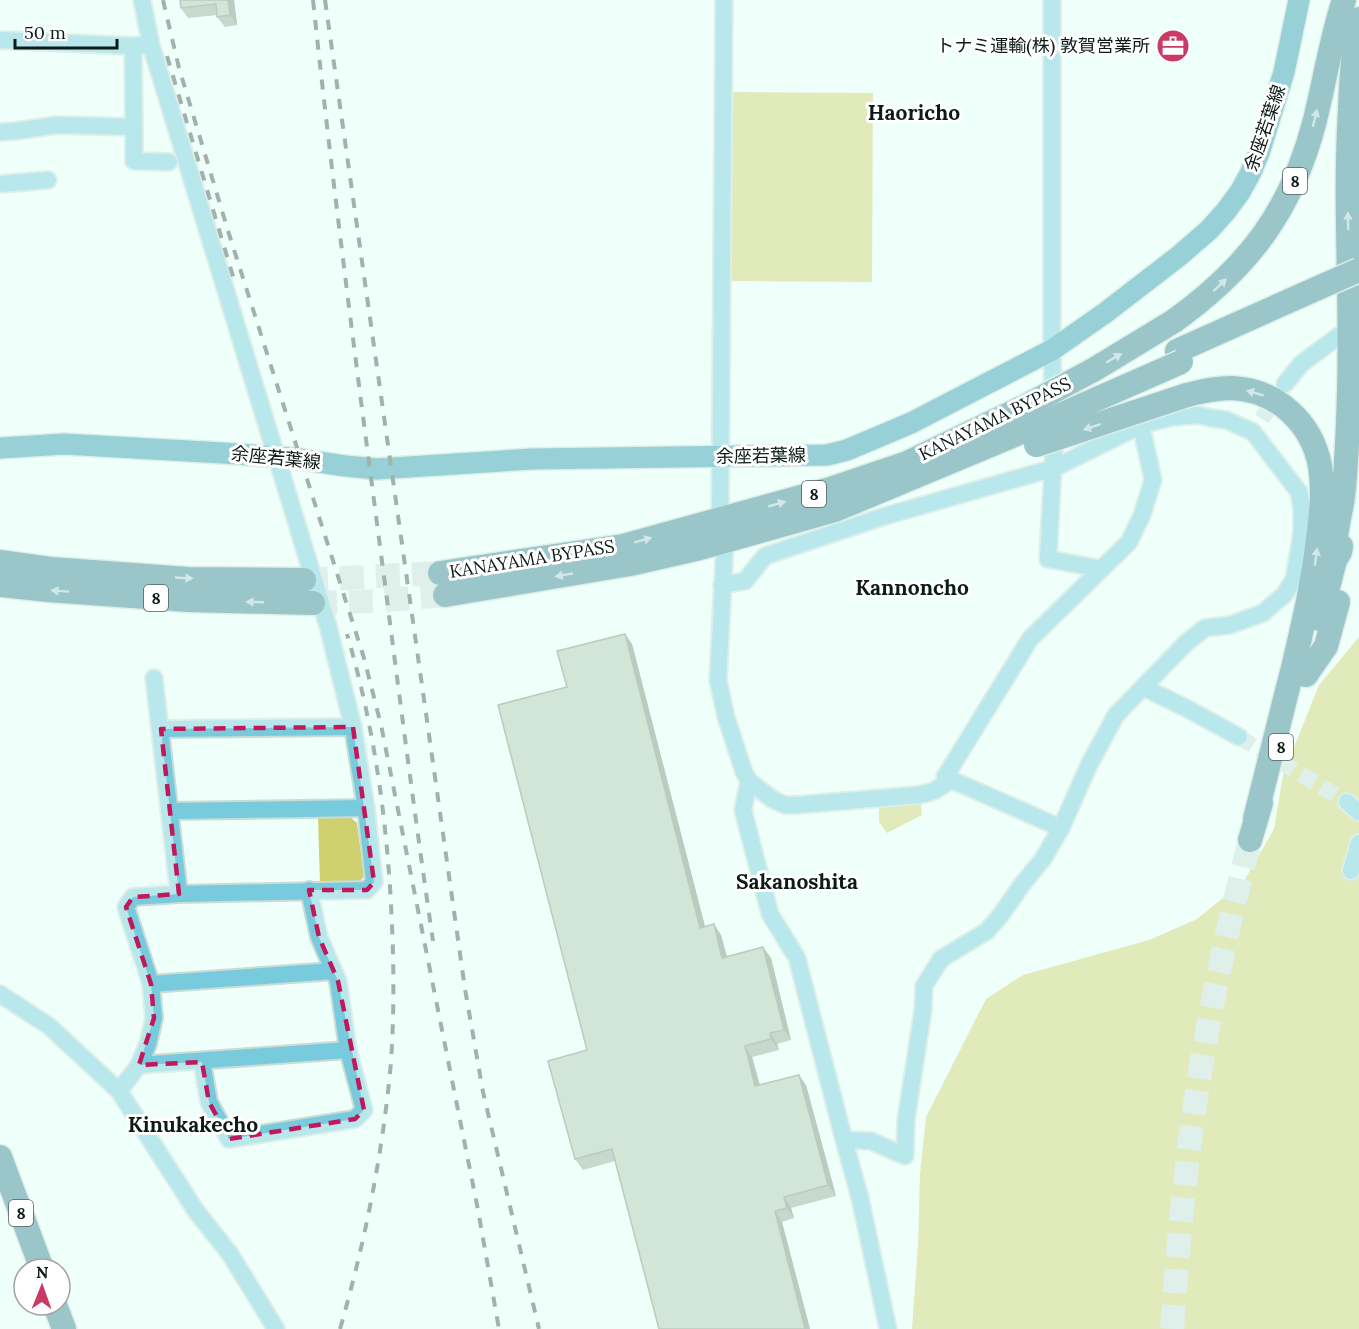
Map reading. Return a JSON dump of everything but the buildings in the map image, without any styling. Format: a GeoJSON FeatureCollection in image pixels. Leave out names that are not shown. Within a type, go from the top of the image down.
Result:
{"type":"FeatureCollection","features":[{"type":"Feature","properties":{"kind":"highway","name":"KANAYAMA BYPASS"},"geometry":{"type":"LineString","coordinates":[[722,531],[830,489],[975,438],[1030,423],[1095,369],[1174,321],[1217,288],[1237,268],[1271,225],[1296,177],[1306,150],[1344,0]]}},
{"type":"Feature","properties":{"kind":"highway","name":"8"},"geometry":{"type":"LineString","coordinates":[[1335,560],[1334,551],[1347,460],[1350,360],[1348,139],[1352,71],[1359,19]]}},
{"type":"Feature","properties":{"kind":"highway"},"geometry":{"type":"LineString","coordinates":[[1318,295],[1359,270]]}},
{"type":"Feature","properties":{"kind":"highway"},"geometry":{"type":"LineString","coordinates":[[1318,295],[1359,283]]}},
{"type":"Feature","properties":{"kind":"highway","name":"KANAYAMA BYPASS"},"geometry":{"type":"LineString","coordinates":[[442,584],[623,546],[835,510],[1318,295]]}},
{"type":"Feature","properties":{"kind":"highway","name":"8"},"geometry":{"type":"LineString","coordinates":[[1030,423],[1203,391],[1232,388],[1248,390],[1272,399],[1294,415],[1304,426],[1314,445],[1320,467],[1322,501],[1320,517],[1304,622],[1253,829],[1306,675],[1335,560],[1340,552],[1349,497],[1359,388]]}},
{"type":"Feature","properties":{"kind":"highway"},"geometry":{"type":"LineString","coordinates":[[1306,675],[1326,646],[1349,564],[1359,497]]}},
{"type":"Feature","properties":{"kind":"highway","name":"8"},"geometry":{"type":"LineString","coordinates":[[0,562],[51,569],[188,579],[304,580]]}},
{"type":"Feature","properties":{"kind":"highway","name":"8"},"geometry":{"type":"LineString","coordinates":[[0,585],[188,600],[313,603]]}},
{"type":"Feature","properties":{"kind":"highway","name":"8"},"geometry":{"type":"LineString","coordinates":[[2,1173],[37,1257]]}},
{"type":"Feature","properties":{"kind":"main road","name":"余座若葉線"},"geometry":{"type":"LineString","coordinates":[[0,448],[63,444],[277,457],[377,469],[532,459],[827,455],[848,450],[911,423],[1052,350],[1179,256],[1214,224],[1240,192],[1259,153],[1284,72],[1299,0]]}},
{"type":"Feature","properties":{"kind":"street"},"geometry":{"type":"LineString","coordinates":[[119,1091],[139,1065],[148,1044],[154,1018],[151,984],[126,907],[133,897],[367,890],[374,882],[366,808],[353,727],[328,626],[151,45],[142,0]]}},
{"type":"Feature","properties":{"kind":"street"},"geometry":{"type":"LineString","coordinates":[[724,0],[722,585],[718,680],[732,735],[749,781],[772,800],[785,805],[919,795],[934,791],[945,784],[945,777],[1030,639],[1130,542],[1142,515],[1153,480],[1141,425]]}},
{"type":"Feature","properties":{"kind":"street"},"geometry":{"type":"LineString","coordinates":[[1052,0],[1054,468],[1048,559],[1102,569]]}},
{"type":"Feature","properties":{"kind":"street"},"geometry":{"type":"LineString","coordinates":[[0,40],[151,45]]}},
{"type":"Feature","properties":{"kind":"street"},"geometry":{"type":"LineString","coordinates":[[133,46],[134,161],[169,162]]}},
{"type":"Feature","properties":{"kind":"street"},"geometry":{"type":"LineString","coordinates":[[0,132],[57,125],[134,127]]}},
{"type":"Feature","properties":{"kind":"street"},"geometry":{"type":"LineString","coordinates":[[0,184],[48,180]]}},
{"type":"Feature","properties":{"kind":"street"},"geometry":{"type":"LineString","coordinates":[[1285,384],[1301,364],[1340,335]]}},
{"type":"Feature","properties":{"kind":"street"},"geometry":{"type":"LineString","coordinates":[[722,585],[744,581],[765,556],[885,516],[1054,468],[1141,425],[1172,417],[1198,415],[1258,425],[1299,492],[1302,532],[1294,579],[1284,595],[1263,613],[1230,625],[1205,628],[1187,642],[1116,715],[1089,765],[1061,828],[1043,859],[987,931],[941,959],[924,986],[923,1010],[906,1120],[904,1156],[871,1141],[844,1140]]}},
{"type":"Feature","properties":{"kind":"street"},"geometry":{"type":"LineString","coordinates":[[154,678],[178,894]]}},
{"type":"Feature","properties":{"kind":"street"},"geometry":{"type":"LineString","coordinates":[[1143,687],[1239,737]]}},
{"type":"Feature","properties":{"kind":"street"},"geometry":{"type":"LineString","coordinates":[[161,729],[353,727]]}},
{"type":"Feature","properties":{"kind":"street"},"geometry":{"type":"LineString","coordinates":[[945,777],[1061,828]]}},
{"type":"Feature","properties":{"kind":"street"},"geometry":{"type":"LineString","coordinates":[[749,781],[743,810],[770,914],[797,958],[860,1198],[888,1329]]}},
{"type":"Feature","properties":{"kind":"street"},"geometry":{"type":"LineString","coordinates":[[170,811],[366,808]]}},
{"type":"Feature","properties":{"kind":"street"},"geometry":{"type":"LineString","coordinates":[[1351,871],[1359,843]]}},
{"type":"Feature","properties":{"kind":"street"},"geometry":{"type":"LineString","coordinates":[[202,1062],[208,1102],[229,1139],[355,1119],[364,1110],[348,1050],[338,981],[319,937],[309,890]]}},
{"type":"Feature","properties":{"kind":"street"},"geometry":{"type":"LineString","coordinates":[[151,984],[333,970]]}},
{"type":"Feature","properties":{"kind":"street"},"geometry":{"type":"LineString","coordinates":[[0,994],[49,1026],[119,1091],[196,1211],[230,1254],[276,1329]]}},
{"type":"Feature","properties":{"kind":"street"},"geometry":{"type":"LineString","coordinates":[[139,1065],[348,1050]]}},
{"type":"Feature","properties":{"kind":"highlighted area"},"geometry":{"type":"Polygon","coordinates":[[[353,727],[374,882],[367,890],[309,890],[319,937],[338,981],[364,1110],[355,1119],[229,1139],[209,1102],[202,1062],[139,1065],[154,1018],[151,984],[126,907],[133,897],[179,894],[161,729],[353,727]]]}},
{"type":"Feature","properties":{"kind":"shaded area"},"geometry":{"type":"Polygon","coordinates":[[[724,92],[873,93],[872,282],[723,281],[724,92]]]}},
{"type":"Feature","properties":{"kind":"shaded area"},"geometry":{"type":"Polygon","coordinates":[[[1359,637],[1359,1329],[912,1329],[920,1174],[926,1117],[986,999],[1023,975],[1149,940],[1197,919],[1244,881],[1274,829],[1283,775],[1319,685],[1359,637]]]}},
{"type":"Feature","properties":{"kind":"shaded area"},"geometry":{"type":"Polygon","coordinates":[[[920,799],[922,815],[887,833],[879,822],[879,804],[920,799]]]}},
{"type":"Feature","properties":{"kind":"shaded area"},"geometry":{"type":"Polygon","coordinates":[[[318,816],[349,816],[357,823],[364,876],[359,883],[320,884],[318,816]]]}},
{"type":"Feature","properties":{"kind":"tunnel"},"geometry":{"type":"LineString","coordinates":[[1262,419],[1280,392]]}},
{"type":"Feature","properties":{"kind":"tunnel"},"geometry":{"type":"LineString","coordinates":[[304,580],[440,573]]}},
{"type":"Feature","properties":{"kind":"tunnel"},"geometry":{"type":"LineString","coordinates":[[313,603],[377,601],[445,595]]}},
{"type":"Feature","properties":{"kind":"tunnel"},"geometry":{"type":"LineString","coordinates":[[1239,737],[1347,802]]}},
{"type":"Feature","properties":{"kind":"tunnel"},"geometry":{"type":"LineString","coordinates":[[1172,1329],[1182,1206],[1198,1085],[1221,962],[1250,840]]}},
{"type":"Feature","properties":{"kind":"railway"},"geometry":{"type":"LineString","coordinates":[[163,0],[179,68],[229,234],[364,658],[381,725],[478,1210],[499,1329]]}},
{"type":"Feature","properties":{"kind":"railway"},"geometry":{"type":"LineString","coordinates":[[313,0],[357,370],[433,941]]}},
{"type":"Feature","properties":{"kind":"railway"},"geometry":{"type":"LineString","coordinates":[[325,0],[465,989],[483,1092],[539,1329]]}},
{"type":"Feature","properties":{"kind":"railway"},"geometry":{"type":"LineString","coordinates":[[167,56],[235,283]]}},
{"type":"Feature","properties":{"kind":"railway"},"geometry":{"type":"LineString","coordinates":[[340,1329],[365,1230],[378,1163],[388,1096],[393,1028],[393,942],[383,815],[365,706],[347,634]]}},
{"type":"Feature","properties":{"kind":"place","name":"トナミ運輸(株) 敦賀営業所"},"geometry":{"type":"Point","coordinates":[1173,46]}},
{"type":"Feature","properties":{"kind":"district","name":"Haoricho"},"geometry":{"type":"Point","coordinates":[914,113]}},
{"type":"Feature","properties":{"kind":"district","name":"Kannoncho"},"geometry":{"type":"Point","coordinates":[912,588]}},
{"type":"Feature","properties":{"kind":"district","name":"Sakanoshita"},"geometry":{"type":"Point","coordinates":[797,882]}},
{"type":"Feature","properties":{"kind":"district","name":"Kinukakecho"},"geometry":{"type":"Point","coordinates":[193,1125]}}]}
